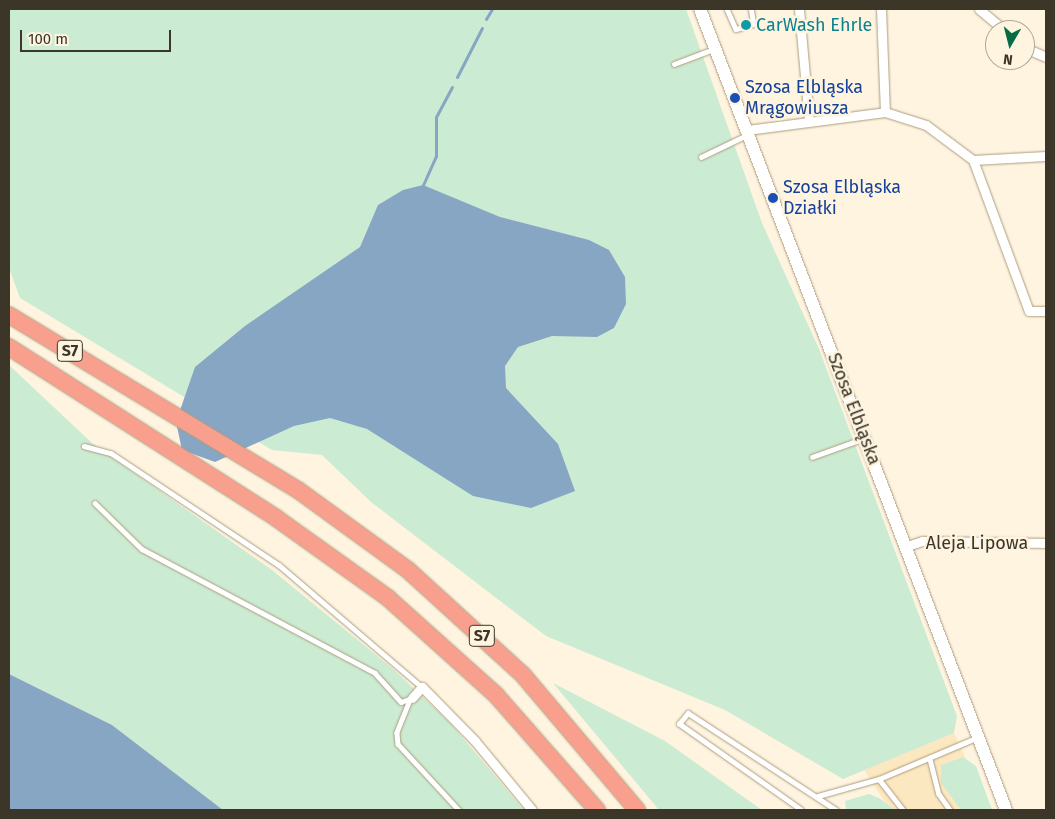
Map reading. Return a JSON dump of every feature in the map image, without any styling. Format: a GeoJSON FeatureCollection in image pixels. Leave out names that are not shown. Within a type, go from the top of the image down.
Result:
{"type":"FeatureCollection","features":[{"type":"Feature","properties":{"kind":"highway","name":"S7"},"geometry":{"type":"LineString","coordinates":[[9,314],[298,490],[408,570],[523,674],[637,810]]}},
{"type":"Feature","properties":{"kind":"highway","name":"S7"},"geometry":{"type":"LineString","coordinates":[[9,348],[338,559],[442,644],[537,739],[596,810]]}},
{"type":"Feature","properties":{"kind":"main road","name":"Szosa Elbląska"},"geometry":{"type":"LineString","coordinates":[[700,9],[866,438],[1006,810]]}},
{"type":"Feature","properties":{"kind":"street"},"geometry":{"type":"LineString","coordinates":[[799,9],[809,121]]}},
{"type":"Feature","properties":{"kind":"street"},"geometry":{"type":"LineString","coordinates":[[880,9],[884,112]]}},
{"type":"Feature","properties":{"kind":"street"},"geometry":{"type":"LineString","coordinates":[[979,9],[992,20]]}},
{"type":"Feature","properties":{"kind":"street"},"geometry":{"type":"LineString","coordinates":[[748,132],[809,121],[884,112],[926,125],[973,160],[1029,311],[1046,311]]}},
{"type":"Feature","properties":{"kind":"street"},"geometry":{"type":"LineString","coordinates":[[973,160],[1046,156]]}},
{"type":"Feature","properties":{"kind":"street","name":"Aleja Lipowa"},"geometry":{"type":"LineString","coordinates":[[907,546],[922,541],[1046,543]]}},
{"type":"Feature","properties":{"kind":"street"},"geometry":{"type":"LineString","coordinates":[[411,699],[422,687],[475,741],[532,810]]}},
{"type":"Feature","properties":{"kind":"lane"},"geometry":{"type":"LineString","coordinates":[[727,9],[736,29],[753,24],[751,9]]}},
{"type":"Feature","properties":{"kind":"lane"},"geometry":{"type":"LineString","coordinates":[[674,64],[716,48]]}},
{"type":"Feature","properties":{"kind":"lane"},"geometry":{"type":"LineString","coordinates":[[701,156],[748,132]]}},
{"type":"Feature","properties":{"kind":"lane"},"geometry":{"type":"LineString","coordinates":[[812,457],[866,438]]}},
{"type":"Feature","properties":{"kind":"lane"},"geometry":{"type":"LineString","coordinates":[[84,446],[112,453],[279,565],[422,687]]}},
{"type":"Feature","properties":{"kind":"lane"},"geometry":{"type":"LineString","coordinates":[[95,503],[142,549],[375,673],[401,702],[411,699]]}},
{"type":"Feature","properties":{"kind":"lane"},"geometry":{"type":"LineString","coordinates":[[411,699],[397,733],[398,744],[460,810]]}},
{"type":"Feature","properties":{"kind":"lane"},"geometry":{"type":"LineString","coordinates":[[800,810],[678,724],[688,713],[818,796],[836,810]]}},
{"type":"Feature","properties":{"kind":"lane"},"geometry":{"type":"LineString","coordinates":[[818,796],[879,779],[979,736]]}},
{"type":"Feature","properties":{"kind":"lane"},"geometry":{"type":"LineString","coordinates":[[930,758],[939,794],[950,810]]}},
{"type":"Feature","properties":{"kind":"lane"},"geometry":{"type":"LineString","coordinates":[[879,779],[903,810]]}},
{"type":"Feature","properties":{"kind":"shaded area"},"geometry":{"type":"Polygon","coordinates":[[[954,733],[990,810],[890,810],[864,770],[954,733]]]}},
{"type":"Feature","properties":{"kind":"green space"},"geometry":{"type":"Polygon","coordinates":[[[9,9],[686,9],[762,223],[819,349],[957,716],[954,733],[843,779],[725,710],[546,636],[371,502],[322,455],[272,450],[20,298],[9,268],[9,9]]]}},
{"type":"Feature","properties":{"kind":"green space"},"geometry":{"type":"Polygon","coordinates":[[[9,365],[93,444],[272,570],[393,669],[450,723],[524,810],[223,810],[112,725],[9,674],[9,365]]]}},
{"type":"Feature","properties":{"kind":"green space"},"geometry":{"type":"Polygon","coordinates":[[[553,683],[665,741],[762,810],[659,810],[553,683]]]}},
{"type":"Feature","properties":{"kind":"green space"},"geometry":{"type":"Polygon","coordinates":[[[963,757],[976,766],[992,810],[961,810],[941,783],[941,765],[963,757]]]}},
{"type":"Feature","properties":{"kind":"green space"},"geometry":{"type":"Polygon","coordinates":[[[869,794],[879,798],[895,810],[846,809],[845,801],[869,794]]]}},
{"type":"Feature","properties":{"kind":"water"},"geometry":{"type":"Polygon","coordinates":[[[423,185],[500,217],[589,240],[609,250],[625,277],[626,304],[614,328],[597,337],[552,336],[518,347],[505,366],[506,388],[558,444],[575,491],[531,508],[473,496],[367,429],[330,418],[294,426],[215,462],[182,450],[176,422],[195,367],[245,326],[360,247],[378,205],[403,190],[423,185]]]}},
{"type":"Feature","properties":{"kind":"water"},"geometry":{"type":"Polygon","coordinates":[[[9,674],[112,725],[223,810],[9,810],[9,674]]]}},
{"type":"Feature","properties":{"kind":"waterway"},"geometry":{"type":"LineString","coordinates":[[486,19],[492,9]]}},
{"type":"Feature","properties":{"kind":"waterway"},"geometry":{"type":"LineString","coordinates":[[457,77],[482,28]]}},
{"type":"Feature","properties":{"kind":"waterway"},"geometry":{"type":"LineString","coordinates":[[423,185],[436,156],[436,117],[452,87]]}},
{"type":"Feature","properties":{"kind":"place","name":"CarWash Ehrle"},"geometry":{"type":"Point","coordinates":[746,25]}},
{"type":"Feature","properties":{"kind":"place","name":"Szosa Elbląska Mrągowiusza"},"geometry":{"type":"Point","coordinates":[735,98]}},
{"type":"Feature","properties":{"kind":"place","name":"Szosa Elbląska Działki"},"geometry":{"type":"Point","coordinates":[773,198]}}]}
